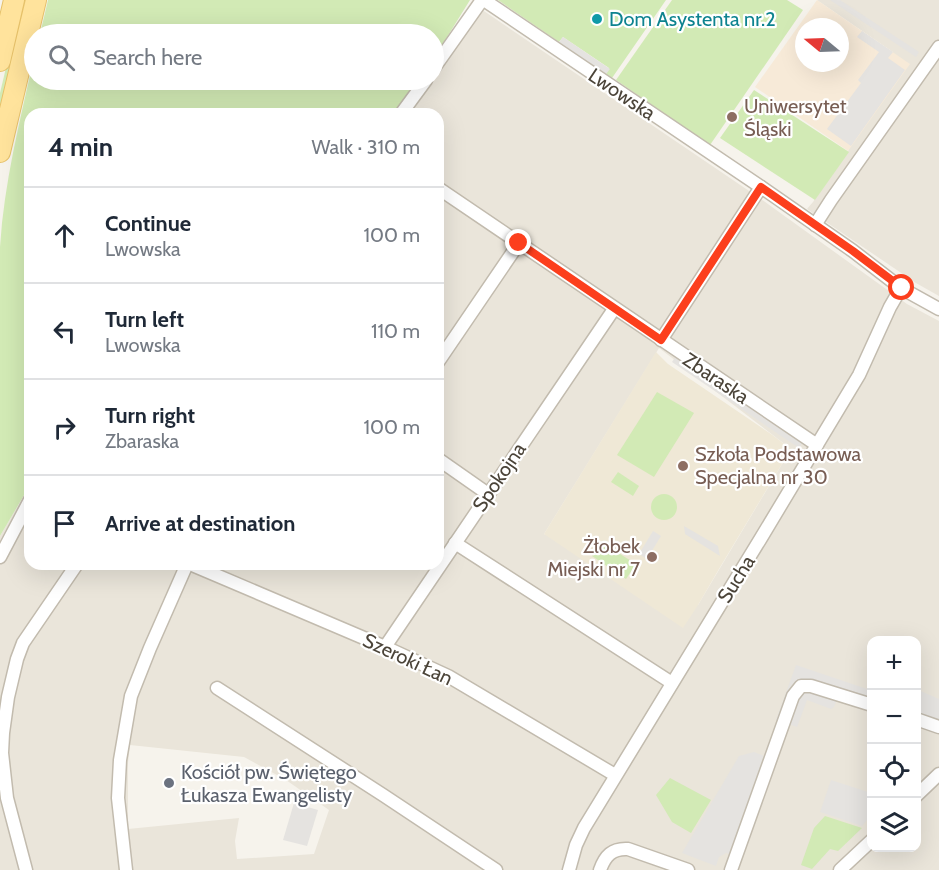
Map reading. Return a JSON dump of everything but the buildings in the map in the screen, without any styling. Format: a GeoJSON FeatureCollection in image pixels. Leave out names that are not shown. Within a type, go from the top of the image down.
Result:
{"type":"FeatureCollection","features":[{"type":"Feature","properties":{"kind":"main road"},"geometry":{"type":"LineString","coordinates":[[0,61],[14,0]]}},
{"type":"Feature","properties":{"kind":"main road"},"geometry":{"type":"LineString","coordinates":[[30,24],[36,0]]}},
{"type":"Feature","properties":{"kind":"main road"},"geometry":{"type":"LineString","coordinates":[[0,152],[24,51]]}},
{"type":"Feature","properties":{"kind":"street","name":"Lwowska"},"geometry":{"type":"LineString","coordinates":[[444,54],[483,0],[761,187],[902,288],[939,309]]}},
{"type":"Feature","properties":{"kind":"street"},"geometry":{"type":"LineString","coordinates":[[815,225],[939,47]]}},
{"type":"Feature","properties":{"kind":"street"},"geometry":{"type":"LineString","coordinates":[[405,108],[419,90]]}},
{"type":"Feature","properties":{"kind":"street"},"geometry":{"type":"LineString","coordinates":[[661,340],[761,187]]}},
{"type":"Feature","properties":{"kind":"street","name":"Zbaraska"},"geometry":{"type":"LineString","coordinates":[[444,192],[817,445]]}},
{"type":"Feature","properties":{"kind":"street"},"geometry":{"type":"LineString","coordinates":[[444,353],[519,243]]}},
{"type":"Feature","properties":{"kind":"street","name":"Sucha"},"geometry":{"type":"LineString","coordinates":[[569,870],[576,845],[584,828],[859,375],[890,307],[902,288]]}},
{"type":"Feature","properties":{"kind":"street","name":"Spokojna"},"geometry":{"type":"LineString","coordinates":[[444,559],[614,309]]}},
{"type":"Feature","properties":{"kind":"street"},"geometry":{"type":"LineString","coordinates":[[444,463],[488,494]]}},
{"type":"Feature","properties":{"kind":"street"},"geometry":{"type":"LineString","coordinates":[[0,557],[24,511]]}},
{"type":"Feature","properties":{"kind":"street"},"geometry":{"type":"LineString","coordinates":[[455,543],[672,683]]}},
{"type":"Feature","properties":{"kind":"street"},"geometry":{"type":"LineString","coordinates":[[26,870],[7,798],[2,753],[8,698],[16,658],[23,643],[73,570]]}},
{"type":"Feature","properties":{"kind":"street"},"geometry":{"type":"LineString","coordinates":[[126,870],[118,798],[120,760],[131,696],[185,570]]}},
{"type":"Feature","properties":{"kind":"street","name":"Szeroki Łan"},"geometry":{"type":"LineString","coordinates":[[202,570],[385,647],[447,676],[615,775]]}},
{"type":"Feature","properties":{"kind":"street","name":"Spokojna"},"geometry":{"type":"LineString","coordinates":[[385,647],[437,570]]}},
{"type":"Feature","properties":{"kind":"street"},"geometry":{"type":"LineString","coordinates":[[730,870],[793,696],[801,686],[811,686],[867,703]]}},
{"type":"Feature","properties":{"kind":"street"},"geometry":{"type":"LineString","coordinates":[[217,688],[496,870]]}},
{"type":"Feature","properties":{"kind":"street"},"geometry":{"type":"LineString","coordinates":[[921,721],[939,727]]}},
{"type":"Feature","properties":{"kind":"street"},"geometry":{"type":"LineString","coordinates":[[921,791],[939,774]]}},
{"type":"Feature","properties":{"kind":"street"},"geometry":{"type":"LineString","coordinates":[[840,870],[867,845]]}},
{"type":"Feature","properties":{"kind":"street"},"geometry":{"type":"LineString","coordinates":[[600,870],[606,856],[619,848],[688,870]]}},
{"type":"Feature","properties":{"kind":"shaded area"},"geometry":{"type":"Polygon","coordinates":[[[817,0],[939,0],[939,296],[916,283],[807,209],[848,151],[893,52],[849,22],[849,18],[843,18],[817,0]]]}},
{"type":"Feature","properties":{"kind":"shaded area"},"geometry":{"type":"Polygon","coordinates":[[[817,0],[843,18],[804,18],[817,0]]]}},
{"type":"Feature","properties":{"kind":"shaded area"},"geometry":{"type":"Polygon","coordinates":[[[830,0],[840,0],[919,52],[916,57],[830,0]]]}},
{"type":"Feature","properties":{"kind":"shaded area"},"geometry":{"type":"Polygon","coordinates":[[[475,5],[758,197],[907,304],[939,321],[939,870],[0,870],[0,536],[24,495],[24,570],[444,570],[444,108],[402,108],[416,90],[444,90],[444,50],[475,5]],[[659,348],[544,534],[698,605],[791,449],[659,348]],[[130,745],[128,829],[239,818],[235,841],[237,859],[314,854],[329,810],[286,780],[244,757],[130,745]]]}},
{"type":"Feature","properties":{"kind":"shaded area"},"geometry":{"type":"Polygon","coordinates":[[[849,22],[910,64],[848,151],[755,87],[795,31],[795,72],[849,72],[849,22]]]}},
{"type":"Feature","properties":{"kind":"shaded area"},"geometry":{"type":"Polygon","coordinates":[[[862,31],[893,52],[888,58],[905,70],[851,146],[827,129],[861,83],[858,80],[879,52],[857,37],[862,31]]]}},
{"type":"Feature","properties":{"kind":"shaded area"},"geometry":{"type":"Polygon","coordinates":[[[563,37],[610,69],[606,74],[559,42],[563,37]]]}},
{"type":"Feature","properties":{"kind":"shaded area","name":"Szkoła Podstawowa Specjalna nr 30"},"geometry":{"type":"Polygon","coordinates":[[[656,352],[668,364],[791,449],[683,628],[544,534],[656,352]]]}},
{"type":"Feature","properties":{"kind":"shaded area"},"geometry":{"type":"Polygon","coordinates":[[[676,356],[803,442],[799,448],[672,362],[676,356]]]}},
{"type":"Feature","properties":{"kind":"shaded area"},"geometry":{"type":"Polygon","coordinates":[[[684,526],[718,546],[720,556],[685,534],[684,526]]]}},
{"type":"Feature","properties":{"kind":"shaded area"},"geometry":{"type":"Polygon","coordinates":[[[653,531],[661,536],[647,559],[639,554],[653,531]]]}},
{"type":"Feature","properties":{"kind":"shaded area"},"geometry":{"type":"Polygon","coordinates":[[[796,665],[867,689],[867,700],[840,691],[831,709],[807,700],[797,727],[776,720],[796,665]]]}},
{"type":"Feature","properties":{"kind":"shaded area"},"geometry":{"type":"Polygon","coordinates":[[[921,691],[939,699],[939,723],[921,716],[921,691]]]}},
{"type":"Feature","properties":{"kind":"shaded area"},"geometry":{"type":"Polygon","coordinates":[[[754,752],[764,756],[729,854],[726,853],[719,857],[716,866],[682,853],[739,756],[754,752]]]}},
{"type":"Feature","properties":{"kind":"shaded area"},"geometry":{"type":"Polygon","coordinates":[[[831,780],[867,792],[867,820],[862,826],[820,812],[831,780]]]}},
{"type":"Feature","properties":{"kind":"shaded area"},"geometry":{"type":"Polygon","coordinates":[[[294,803],[318,810],[307,846],[283,840],[294,803]]]}},
{"type":"Feature","properties":{"kind":"green space"},"geometry":{"type":"Polygon","coordinates":[[[22,0],[29,0],[0,121],[0,93],[22,0]]]}},
{"type":"Feature","properties":{"kind":"green space"},"geometry":{"type":"Polygon","coordinates":[[[48,0],[470,0],[444,42],[444,24],[42,24],[48,0]]]}},
{"type":"Feature","properties":{"kind":"green space"},"geometry":{"type":"Polygon","coordinates":[[[498,0],[666,0],[612,78],[606,74],[609,68],[563,37],[559,42],[498,0]]]}},
{"type":"Feature","properties":{"kind":"green space"},"geometry":{"type":"Polygon","coordinates":[[[672,0],[787,0],[803,10],[795,18],[795,22],[710,145],[616,80],[672,0]]]}},
{"type":"Feature","properties":{"kind":"green space"},"geometry":{"type":"Polygon","coordinates":[[[27,90],[413,90],[401,108],[24,108],[24,495],[0,536],[0,247],[9,175],[27,90]]]}},
{"type":"Feature","properties":{"kind":"green space"},"geometry":{"type":"Polygon","coordinates":[[[754,90],[849,152],[815,200],[720,138],[754,90]]]}},
{"type":"Feature","properties":{"kind":"green space"},"geometry":{"type":"Polygon","coordinates":[[[657,392],[694,413],[654,477],[617,455],[657,392]]]}},
{"type":"Feature","properties":{"kind":"green space"},"geometry":{"type":"Polygon","coordinates":[[[618,472],[639,486],[633,496],[611,482],[618,472]]]}},
{"type":"Feature","properties":{"kind":"green space"},"geometry":{"type":"Polygon","coordinates":[[[664,494],[673,498],[677,507],[673,516],[664,520],[655,516],[651,507],[655,498],[664,494]]]}},
{"type":"Feature","properties":{"kind":"green space"},"geometry":{"type":"Polygon","coordinates":[[[601,542],[636,564],[626,579],[592,556],[601,542]]]}},
{"type":"Feature","properties":{"kind":"green space"},"geometry":{"type":"Polygon","coordinates":[[[670,778],[711,800],[691,833],[672,822],[656,795],[670,778]]]}},
{"type":"Feature","properties":{"kind":"green space"},"geometry":{"type":"Polygon","coordinates":[[[825,816],[862,828],[838,851],[830,849],[812,869],[801,865],[814,828],[825,816]]]}},
{"type":"Feature","properties":{"kind":"place","name":"Dom Asystenta nr.2"},"geometry":{"type":"Point","coordinates":[597,19]}},
{"type":"Feature","properties":{"kind":"place","name":"Uniwersytet Śląski"},"geometry":{"type":"Point","coordinates":[732,117]}},
{"type":"Feature","properties":{"kind":"place","name":"Szkoła Podstawowa Specjalna nr 30"},"geometry":{"type":"Point","coordinates":[683,466]}},
{"type":"Feature","properties":{"kind":"place","name":"Żłobek Miejski nr 7"},"geometry":{"type":"Point","coordinates":[652,557]}},
{"type":"Feature","properties":{"kind":"place","name":"Kościół pw. Świętego Łukasza Ewangelisty"},"geometry":{"type":"Point","coordinates":[169,783]}},
{"type":"Feature","properties":{"kind":"route"},"geometry":{"type":"LineString","coordinates":[[519,243],[661,340],[761,187],[902,288]]}}]}
